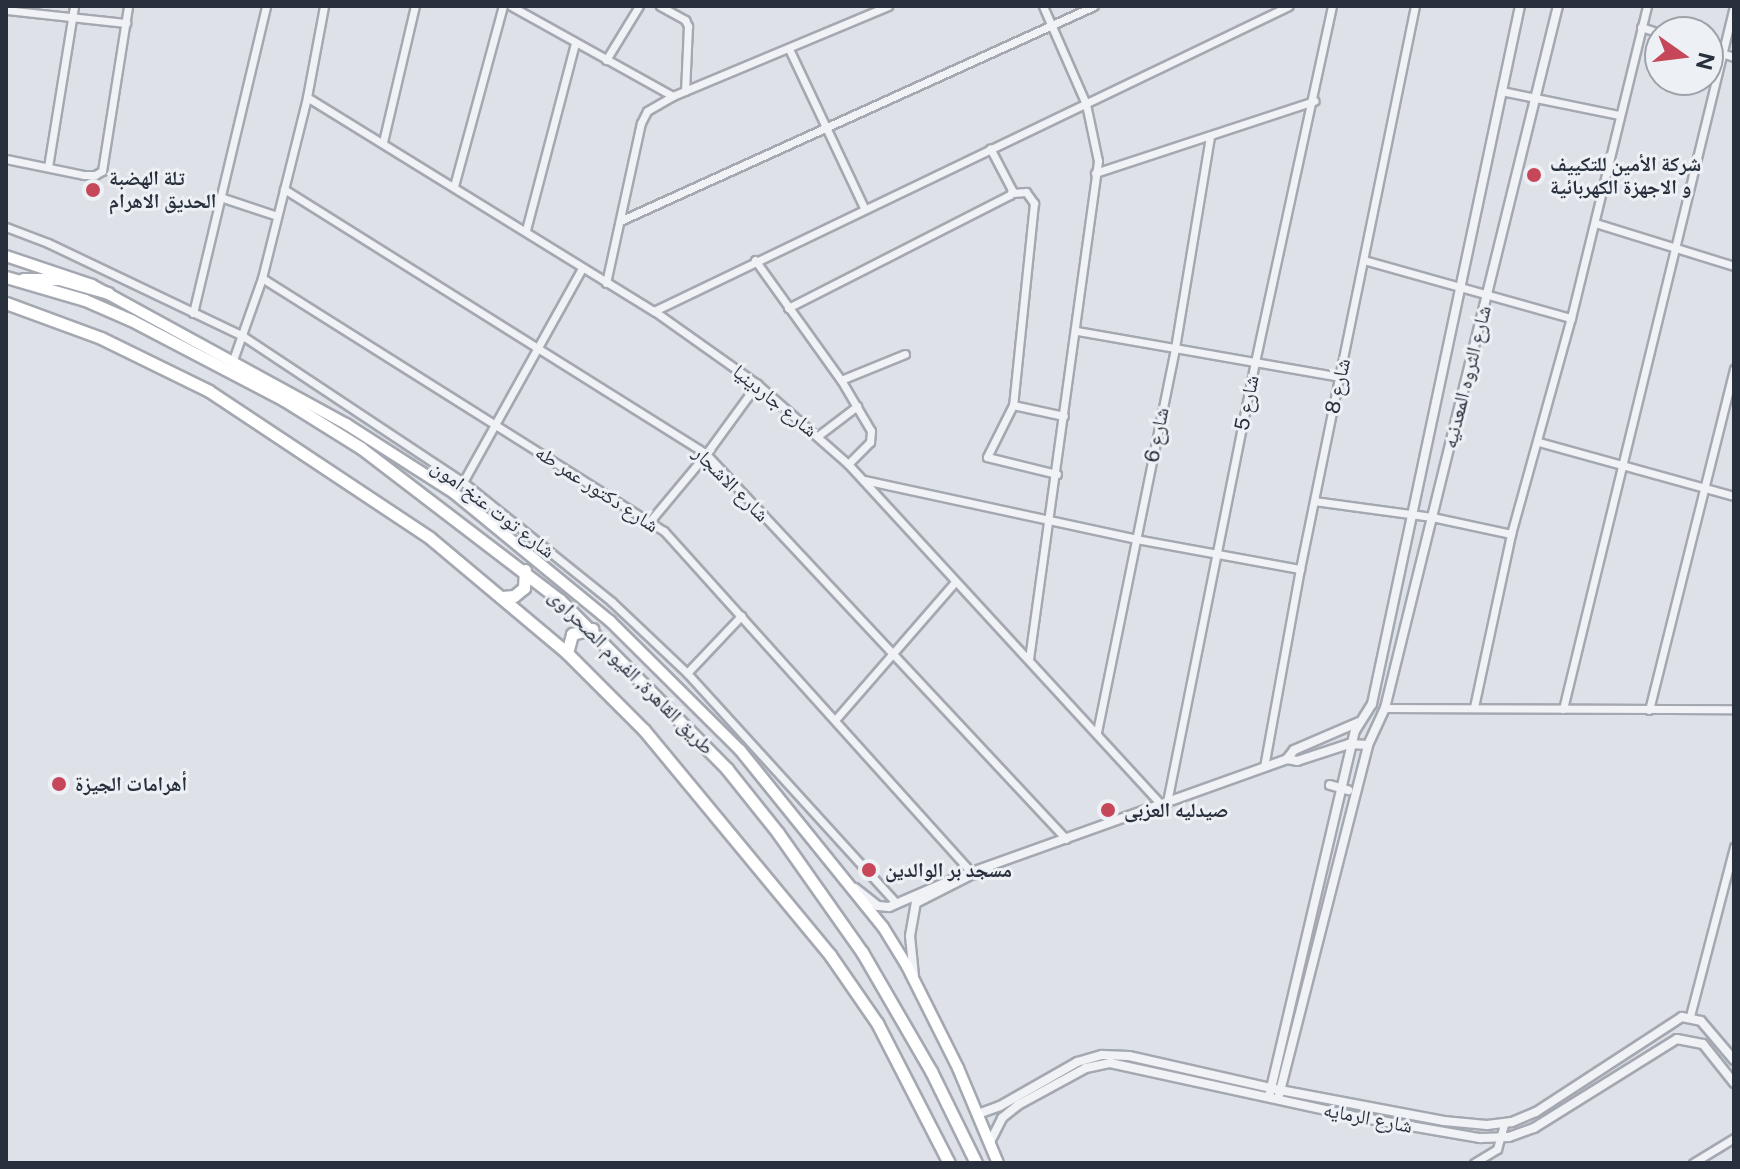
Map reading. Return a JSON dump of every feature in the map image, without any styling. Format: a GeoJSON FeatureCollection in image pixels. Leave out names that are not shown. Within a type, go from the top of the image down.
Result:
{"type":"FeatureCollection","features":[{"type":"Feature","properties":{"kind":"highway"},"geometry":{"type":"LineString","coordinates":[[12,278],[59,279],[108,293]]}},
{"type":"Feature","properties":{"kind":"highway","name":"طريق القاهرة, الفيوم الصحراوى"},"geometry":{"type":"LineString","coordinates":[[12,278],[85,300],[131,320],[284,400],[361,448],[525,570],[592,629],[727,769],[795,855],[874,973],[931,1071],[976,1163]]}},
{"type":"Feature","properties":{"kind":"highway","name":"طريق القاهرة, الفيوم الصحراوى"},"geometry":{"type":"LineString","coordinates":[[6,303],[101,338],[202,387],[430,538],[567,653],[644,730],[830,955],[877,1023],[949,1163]]}},
{"type":"Feature","properties":{"kind":"highway"},"geometry":{"type":"LineString","coordinates":[[502,597],[514,596],[524,588],[525,570]]}},
{"type":"Feature","properties":{"kind":"highway"},"geometry":{"type":"LineString","coordinates":[[567,653],[567,643],[572,634],[592,629]]}},
{"type":"Feature","properties":{"kind":"main road"},"geometry":{"type":"LineString","coordinates":[[6,256],[61,271],[108,293],[233,360],[430,475],[563,580],[640,649],[731,741],[855,888],[893,942],[914,978],[998,1163]]}},
{"type":"Feature","properties":{"kind":"street"},"geometry":{"type":"LineString","coordinates":[[48,167],[74,6]]}},
{"type":"Feature","properties":{"kind":"street"},"geometry":{"type":"LineString","coordinates":[[6,159],[95,175],[102,171],[128,6]]}},
{"type":"Feature","properties":{"kind":"street"},"geometry":{"type":"LineString","coordinates":[[193,313],[266,6]]}},
{"type":"Feature","properties":{"kind":"street"},"geometry":{"type":"LineString","coordinates":[[233,360],[262,278],[307,97],[324,6]]}},
{"type":"Feature","properties":{"kind":"street"},"geometry":{"type":"LineString","coordinates":[[383,142],[415,6]]}},
{"type":"Feature","properties":{"kind":"street"},"geometry":{"type":"LineString","coordinates":[[454,186],[503,6]]}},
{"type":"Feature","properties":{"kind":"street"},"geometry":{"type":"LineString","coordinates":[[511,6],[673,96]]}},
{"type":"Feature","properties":{"kind":"street"},"geometry":{"type":"LineString","coordinates":[[606,60],[639,6]]}},
{"type":"Feature","properties":{"kind":"street"},"geometry":{"type":"LineString","coordinates":[[660,6],[685,20],[688,26],[685,91]]}},
{"type":"Feature","properties":{"kind":"street"},"geometry":{"type":"LineString","coordinates":[[606,283],[643,117],[651,107],[888,6]]}},
{"type":"Feature","properties":{"kind":"street"},"geometry":{"type":"LineString","coordinates":[[1029,659],[1077,331],[1097,149],[1086,104],[1043,6]]}},
{"type":"Feature","properties":{"kind":"street"},"geometry":{"type":"LineString","coordinates":[[620,221],[1094,6]]}},
{"type":"Feature","properties":{"kind":"street"},"geometry":{"type":"LineString","coordinates":[[654,311],[1289,6]]}},
{"type":"Feature","properties":{"kind":"street","name":"شارع 5"},"geometry":{"type":"LineString","coordinates":[[1164,803],[1332,6]]}},
{"type":"Feature","properties":{"kind":"street","name":"شارع 8"},"geometry":{"type":"LineString","coordinates":[[1264,767],[1300,569],[1415,6]]}},
{"type":"Feature","properties":{"kind":"street","name":"شارع الثروه المعدنيه"},"geometry":{"type":"LineString","coordinates":[[1275,1093],[1353,744],[1360,722],[1372,704],[1520,6]]}},
{"type":"Feature","properties":{"kind":"street","name":"شارع الثروه المعدنيه"},"geometry":{"type":"LineString","coordinates":[[1275,1093],[1368,745],[1385,708],[1558,6]]}},
{"type":"Feature","properties":{"kind":"street"},"geometry":{"type":"LineString","coordinates":[[1474,707],[1511,534],[1571,318],[1647,6]]}},
{"type":"Feature","properties":{"kind":"street"},"geometry":{"type":"LineString","coordinates":[[1724,46],[1734,6]]}},
{"type":"Feature","properties":{"kind":"street"},"geometry":{"type":"LineString","coordinates":[[6,10],[126,23]]}},
{"type":"Feature","properties":{"kind":"street"},"geometry":{"type":"LineString","coordinates":[[526,230],[575,43]]}},
{"type":"Feature","properties":{"kind":"street"},"geometry":{"type":"LineString","coordinates":[[789,49],[864,208]]}},
{"type":"Feature","properties":{"kind":"street"},"geometry":{"type":"LineString","coordinates":[[1501,91],[1619,115]]}},
{"type":"Feature","properties":{"kind":"street"},"geometry":{"type":"LineString","coordinates":[[1563,709],[1712,96]]}},
{"type":"Feature","properties":{"kind":"street","name":"شارع جاردينيا"},"geometry":{"type":"LineString","coordinates":[[307,97],[654,311],[757,384],[819,435],[1164,803]]}},
{"type":"Feature","properties":{"kind":"street"},"geometry":{"type":"LineString","coordinates":[[1095,173],[1314,101]]}},
{"type":"Feature","properties":{"kind":"street","name":"شارع 6"},"geometry":{"type":"LineString","coordinates":[[1097,732],[1175,348],[1210,136]]}},
{"type":"Feature","properties":{"kind":"street"},"geometry":{"type":"LineString","coordinates":[[990,148],[1012,193]]}},
{"type":"Feature","properties":{"kind":"street","name":"شارع الاشجار"},"geometry":{"type":"LineString","coordinates":[[284,189],[706,454],[1066,839]]}},
{"type":"Feature","properties":{"kind":"street"},"geometry":{"type":"LineString","coordinates":[[788,308],[1012,193],[1026,192],[1034,203],[1013,405],[988,459],[1057,474]]}},
{"type":"Feature","properties":{"kind":"street"},"geometry":{"type":"LineString","coordinates":[[220,197],[277,216]]}},
{"type":"Feature","properties":{"kind":"street"},"geometry":{"type":"LineString","coordinates":[[1595,223],[1734,266]]}},
{"type":"Feature","properties":{"kind":"street","name":"شارع توت عنخ امون"},"geometry":{"type":"LineString","coordinates":[[6,227],[48,243],[243,336],[463,482],[612,602],[687,673],[896,903]]}},
{"type":"Feature","properties":{"kind":"street"},"geometry":{"type":"LineString","coordinates":[[755,260],[841,380],[872,438],[848,464]]}},
{"type":"Feature","properties":{"kind":"street"},"geometry":{"type":"LineString","coordinates":[[1364,260],[1571,318]]}},
{"type":"Feature","properties":{"kind":"street"},"geometry":{"type":"LineString","coordinates":[[463,482],[582,268]]}},
{"type":"Feature","properties":{"kind":"street","name":"شارع دكتور عمر طه"},"geometry":{"type":"LineString","coordinates":[[262,278],[651,520],[835,720],[971,875]]}},
{"type":"Feature","properties":{"kind":"street"},"geometry":{"type":"LineString","coordinates":[[1077,331],[1340,377]]}},
{"type":"Feature","properties":{"kind":"street"},"geometry":{"type":"LineString","coordinates":[[841,380],[905,354]]}},
{"type":"Feature","properties":{"kind":"street"},"geometry":{"type":"LineString","coordinates":[[1649,710],[1734,368]]}},
{"type":"Feature","properties":{"kind":"street"},"geometry":{"type":"LineString","coordinates":[[651,520],[706,454],[757,384]]}},
{"type":"Feature","properties":{"kind":"street"},"geometry":{"type":"LineString","coordinates":[[1013,405],[1064,416]]}},
{"type":"Feature","properties":{"kind":"street"},"geometry":{"type":"LineString","coordinates":[[819,435],[857,406]]}},
{"type":"Feature","properties":{"kind":"street"},"geometry":{"type":"LineString","coordinates":[[1539,442],[1734,496]]}},
{"type":"Feature","properties":{"kind":"street"},"geometry":{"type":"LineString","coordinates":[[862,479],[1136,539],[1300,569]]}},
{"type":"Feature","properties":{"kind":"street"},"geometry":{"type":"LineString","coordinates":[[1314,501],[1432,517],[1511,534]]}},
{"type":"Feature","properties":{"kind":"street"},"geometry":{"type":"LineString","coordinates":[[835,720],[955,582]]}},
{"type":"Feature","properties":{"kind":"street"},"geometry":{"type":"LineString","coordinates":[[687,673],[741,616]]}},
{"type":"Feature","properties":{"kind":"street"},"geometry":{"type":"LineString","coordinates":[[1385,708],[1734,709]]}},
{"type":"Feature","properties":{"kind":"street"},"geometry":{"type":"LineString","coordinates":[[1287,759],[1294,750],[1360,722]]}},
{"type":"Feature","properties":{"kind":"street"},"geometry":{"type":"LineString","coordinates":[[855,888],[881,907],[896,903],[1287,759],[1297,761],[1353,744],[1368,745]]}},
{"type":"Feature","properties":{"kind":"street"},"geometry":{"type":"LineString","coordinates":[[1330,785],[1357,792]]}},
{"type":"Feature","properties":{"kind":"street"},"geometry":{"type":"LineString","coordinates":[[1734,847],[1690,1016],[1701,1021],[1734,1060]]}},
{"type":"Feature","properties":{"kind":"street"},"geometry":{"type":"LineString","coordinates":[[914,978],[910,936],[916,903],[971,875]]}},
{"type":"Feature","properties":{"kind":"street","name":"شارع الرمايه"},"geometry":{"type":"LineString","coordinates":[[990,1142],[999,1123],[1018,1105],[1078,1071],[1102,1064],[1126,1064],[1444,1121],[1504,1124],[1536,1112],[1678,1018],[1690,1016]]}},
{"type":"Feature","properties":{"kind":"street"},"geometry":{"type":"LineString","coordinates":[[1678,1018],[1676,1029],[1682,1038],[1694,1040],[1711,1052],[1734,1083]]}},
{"type":"Feature","properties":{"kind":"street"},"geometry":{"type":"LineString","coordinates":[[1694,1040],[1702,1030],[1701,1021]]}},
{"type":"Feature","properties":{"kind":"street","name":"شارع الرمايه"},"geometry":{"type":"LineString","coordinates":[[978,1114],[1008,1102],[1077,1062],[1102,1055],[1129,1056],[1460,1136],[1503,1138],[1534,1128],[1664,1044],[1682,1038]]}},
{"type":"Feature","properties":{"kind":"street"},"geometry":{"type":"LineString","coordinates":[[1474,1163],[1497,1149],[1503,1138],[1504,1124]]}},
{"type":"Feature","properties":{"kind":"street"},"geometry":{"type":"LineString","coordinates":[[1693,1163],[1734,1138]]}},
{"type":"Feature","properties":{"kind":"place","name":"شركة الأمين للتكييف و الاجهزة الكهربائية"},"geometry":{"type":"Point","coordinates":[1534,175]}},
{"type":"Feature","properties":{"kind":"place","name":"تلة الهضبة الحديق الاهرام"},"geometry":{"type":"Point","coordinates":[93,190]}},
{"type":"Feature","properties":{"kind":"place","name":"أهرامات الجيزة"},"geometry":{"type":"Point","coordinates":[59,784]}},
{"type":"Feature","properties":{"kind":"place","name":"صيدليه العزبى"},"geometry":{"type":"Point","coordinates":[1108,810]}},
{"type":"Feature","properties":{"kind":"place","name":"مسجد بر الوالدين"},"geometry":{"type":"Point","coordinates":[869,870]}}]}
